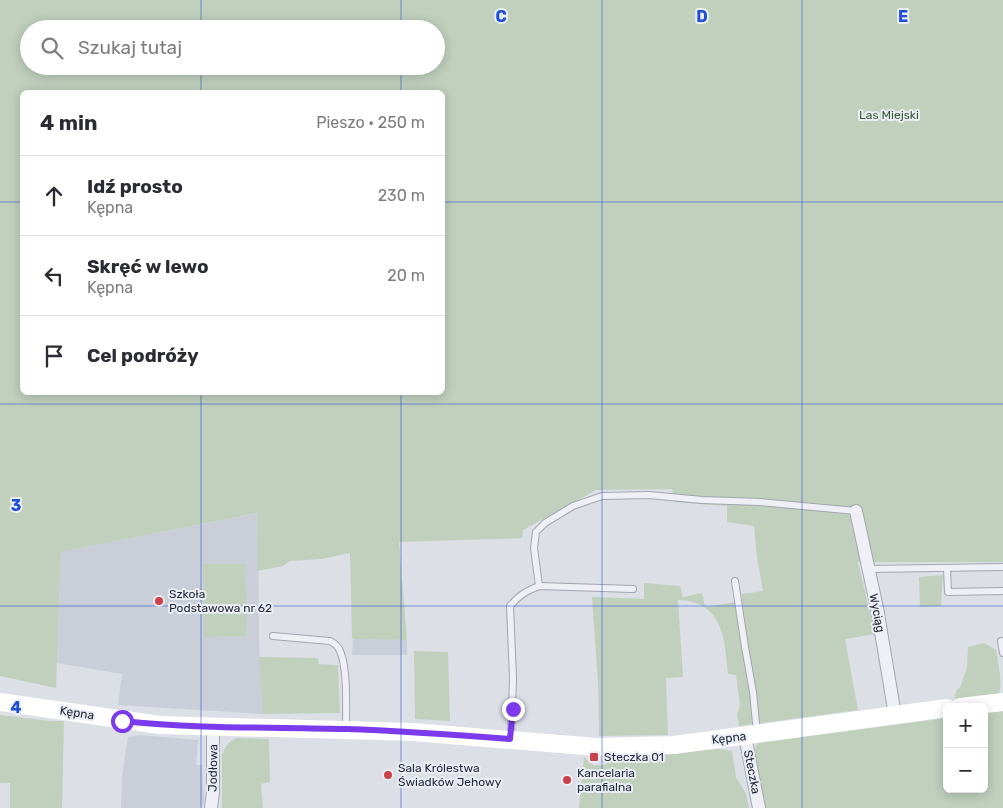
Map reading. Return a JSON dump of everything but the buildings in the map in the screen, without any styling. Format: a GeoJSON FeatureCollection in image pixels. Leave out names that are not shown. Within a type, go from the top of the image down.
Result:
{"type":"FeatureCollection","features":[{"type":"Feature","properties":{"kind":"street","name":"Wyciąg"},"geometry":{"type":"LineString","coordinates":[[856,511],[877,608],[895,715]]}},
{"type":"Feature","properties":{"kind":"street","name":"Kępna"},"geometry":{"type":"LineString","coordinates":[[1,702],[160,725],[346,729],[510,739],[597,747],[674,745],[943,709]]}},
{"type":"Feature","properties":{"kind":"street"},"geometry":{"type":"LineString","coordinates":[[988,704],[1003,702]]}},
{"type":"Feature","properties":{"kind":"street","name":"Jodłowa"},"geometry":{"type":"LineString","coordinates":[[211,808],[213,792],[213,727]]}},
{"type":"Feature","properties":{"kind":"street","name":"Steczka"},"geometry":{"type":"LineString","coordinates":[[751,735],[759,808]]}},
{"type":"Feature","properties":{"kind":"lane"},"geometry":{"type":"LineString","coordinates":[[539,586],[534,548],[536,532],[545,523],[573,506],[602,496],[649,494],[702,500],[760,502],[856,511]]}},
{"type":"Feature","properties":{"kind":"lane"},"geometry":{"type":"LineString","coordinates":[[868,569],[1003,567]]}},
{"type":"Feature","properties":{"kind":"lane"},"geometry":{"type":"LineString","coordinates":[[947,568],[948,592],[1003,591]]}},
{"type":"Feature","properties":{"kind":"lane"},"geometry":{"type":"LineString","coordinates":[[735,581],[744,647],[754,692],[751,735]]}},
{"type":"Feature","properties":{"kind":"lane"},"geometry":{"type":"LineString","coordinates":[[510,739],[513,678],[510,606],[516,598],[527,590],[539,586],[633,589]]}},
{"type":"Feature","properties":{"kind":"lane"},"geometry":{"type":"LineString","coordinates":[[273,636],[330,641],[336,645],[344,662],[346,729]]}},
{"type":"Feature","properties":{"kind":"lane"},"geometry":{"type":"LineString","coordinates":[[1001,641],[1003,653]]}},
{"type":"Feature","properties":{"kind":"shaded area","name":"Szkoła Podstawowa nr 62"},"geometry":{"type":"Polygon","coordinates":[[[258,513],[259,642],[263,714],[118,705],[122,674],[57,663],[61,552],[258,513]]]}},
{"type":"Feature","properties":{"kind":"shaded area"},"geometry":{"type":"Polygon","coordinates":[[[353,639],[407,640],[407,655],[352,655],[353,639]]]}},
{"type":"Feature","properties":{"kind":"shaded area"},"geometry":{"type":"Polygon","coordinates":[[[140,735],[198,740],[196,765],[202,765],[204,802],[201,808],[121,808],[122,777],[128,737],[140,735]]]}},
{"type":"Feature","properties":{"kind":"green space","name":"Las Miejski"},"geometry":{"type":"Polygon","coordinates":[[[0,0],[1003,0],[1003,562],[858,562],[875,634],[845,639],[858,710],[739,726],[737,714],[740,706],[736,675],[728,674],[725,647],[718,624],[712,614],[704,607],[693,602],[678,600],[683,677],[666,678],[668,735],[599,736],[598,682],[592,597],[644,599],[644,583],[680,586],[683,597],[702,593],[705,607],[742,601],[742,594],[763,591],[754,526],[727,522],[727,506],[674,502],[672,489],[596,490],[523,530],[522,538],[399,542],[407,640],[352,639],[350,553],[321,559],[290,561],[283,566],[258,571],[257,513],[61,552],[56,688],[0,676],[0,0]]]}},
{"type":"Feature","properties":{"kind":"green space"},"geometry":{"type":"Polygon","coordinates":[[[203,564],[245,564],[247,636],[204,637],[203,564]]]}},
{"type":"Feature","properties":{"kind":"green space"},"geometry":{"type":"Polygon","coordinates":[[[943,575],[941,606],[920,607],[919,577],[943,575]]]}},
{"type":"Feature","properties":{"kind":"green space"},"geometry":{"type":"Polygon","coordinates":[[[984,643],[996,650],[1000,678],[999,694],[956,700],[957,689],[960,688],[967,667],[968,647],[984,643]]]}},
{"type":"Feature","properties":{"kind":"green space"},"geometry":{"type":"Polygon","coordinates":[[[414,651],[448,652],[450,721],[415,719],[414,651]]]}},
{"type":"Feature","properties":{"kind":"green space"},"geometry":{"type":"Polygon","coordinates":[[[259,657],[318,658],[319,664],[338,665],[340,713],[263,714],[259,657]]]}},
{"type":"Feature","properties":{"kind":"green space"},"geometry":{"type":"Polygon","coordinates":[[[1003,711],[1003,808],[764,808],[754,754],[756,745],[759,743],[943,719],[943,793],[988,793],[988,713],[1003,711]]]}},
{"type":"Feature","properties":{"kind":"green space"},"geometry":{"type":"Polygon","coordinates":[[[0,715],[64,721],[62,808],[10,808],[10,783],[0,783],[0,715]]]}},
{"type":"Feature","properties":{"kind":"green space"},"geometry":{"type":"Polygon","coordinates":[[[237,738],[269,739],[270,782],[261,784],[263,808],[222,808],[222,755],[228,744],[237,738]]]}},
{"type":"Feature","properties":{"kind":"green space"},"geometry":{"type":"Polygon","coordinates":[[[717,749],[732,751],[736,777],[746,794],[749,808],[579,808],[584,757],[593,765],[605,765],[612,755],[675,753],[717,749]]]}},
{"type":"Feature","properties":{"kind":"place","name":"Szkoła Podstawowa nr 62"},"geometry":{"type":"Point","coordinates":[159,601]}},
{"type":"Feature","properties":{"kind":"place","name":"Steczka 01"},"geometry":{"type":"Point","coordinates":[594,757]}},
{"type":"Feature","properties":{"kind":"place","name":"Sala Królestwa Świadków Jehowy"},"geometry":{"type":"Point","coordinates":[388,775]}},
{"type":"Feature","properties":{"kind":"place","name":"Kancelaria parafialna"},"geometry":{"type":"Point","coordinates":[567,780]}},
{"type":"Feature","properties":{"kind":"route"},"geometry":{"type":"LineString","coordinates":[[122,721],[160,725],[413,732],[510,739],[513,709]]}}]}
